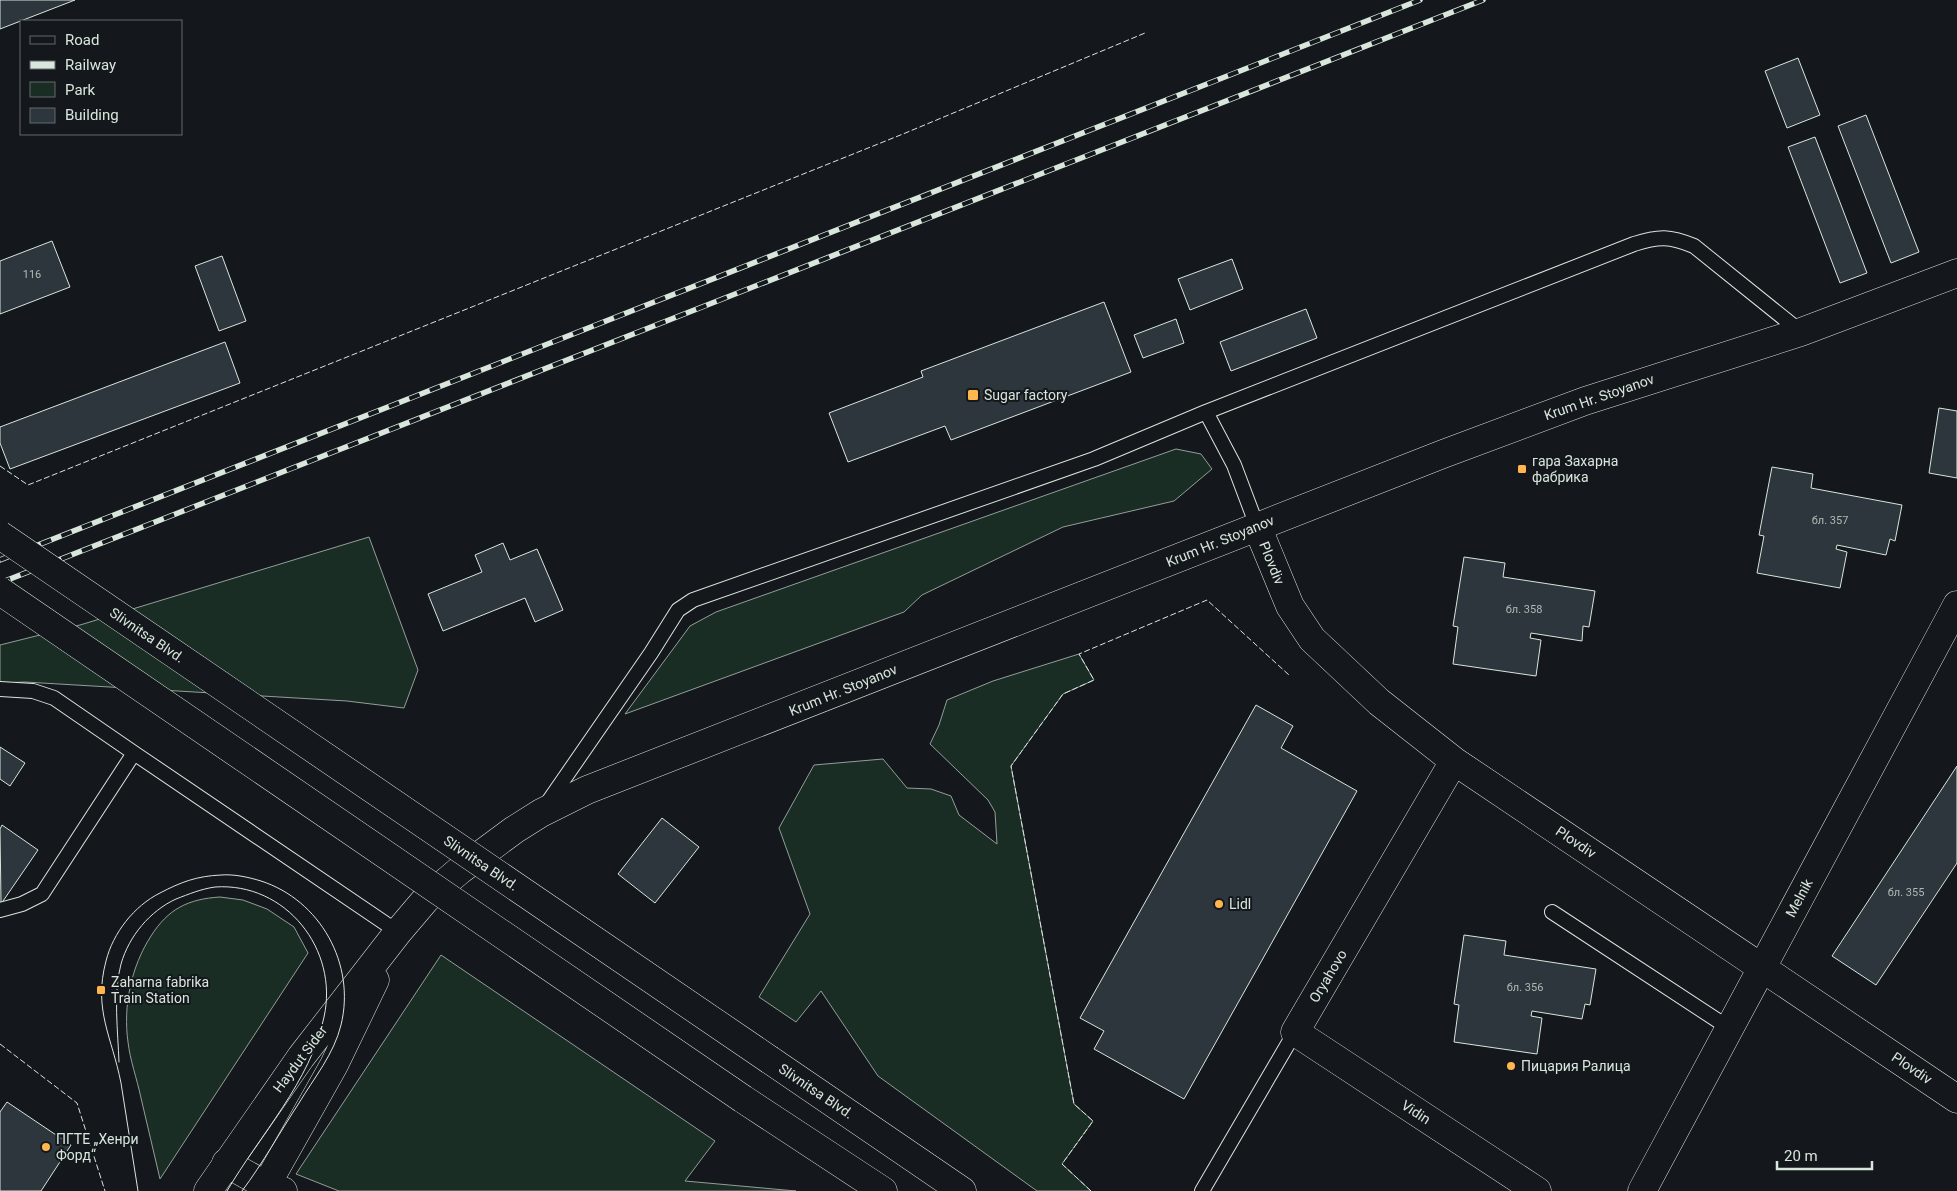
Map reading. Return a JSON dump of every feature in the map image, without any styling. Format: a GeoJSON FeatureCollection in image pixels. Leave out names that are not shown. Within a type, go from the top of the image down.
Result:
{"type":"FeatureCollection","features":[{"type":"Feature","properties":{"kind":"street","name":"Krum Hr. Stoyanov"},"geometry":{"type":"LineString","coordinates":[[497,842],[541,813],[587,790],[1257,526],[1585,401],[1801,332],[1957,273]]}},
{"type":"Feature","properties":{"kind":"street","name":"Plovdiv"},"geometry":{"type":"LineString","coordinates":[[1257,526],[1290,606],[1312,639],[1379,702],[1454,762],[1957,1099]]}},
{"type":"Feature","properties":{"kind":"street","name":"Slivnitsa Blvd."},"geometry":{"type":"LineString","coordinates":[[0,535],[962,1191]]}},
{"type":"Feature","properties":{"kind":"street"},"geometry":{"type":"LineString","coordinates":[[0,591],[743,1099],[883,1191]]}},
{"type":"Feature","properties":{"kind":"street","name":"Melnik"},"geometry":{"type":"LineString","coordinates":[[1642,1191],[1762,967],[1955,615]]}},
{"type":"Feature","properties":{"kind":"street","name":"Oryahovo"},"geometry":{"type":"LineString","coordinates":[[1295,1032],[1454,762]]}},
{"type":"Feature","properties":{"kind":"street","name":"Haydut Sider"},"geometry":{"type":"LineString","coordinates":[[208,1191],[301,1058],[398,932],[426,899],[497,842]]}},
{"type":"Feature","properties":{"kind":"street","name":"Haydut Sider"},"geometry":{"type":"LineString","coordinates":[[271,1189],[334,1065],[398,932]]}},
{"type":"Feature","properties":{"kind":"street","name":"Vidin"},"geometry":{"type":"LineString","coordinates":[[1295,1032],[1537,1191]]}},
{"type":"Feature","properties":{"kind":"street"},"geometry":{"type":"LineString","coordinates":[[226,1163],[271,1189]]}},
{"type":"Feature","properties":{"kind":"lane"},"geometry":{"type":"LineString","coordinates":[[541,813],[651,653],[678,610],[693,600],[1094,459],[1206,412],[1656,237],[1677,239],[1694,246],[1801,332]]}},
{"type":"Feature","properties":{"kind":"lane"},"geometry":{"type":"LineString","coordinates":[[1206,412],[1234,465],[1257,526]]}},
{"type":"Feature","properties":{"kind":"lane"},"geometry":{"type":"LineString","coordinates":[[0,689],[17,688],[54,698],[398,932]]}},
{"type":"Feature","properties":{"kind":"lane"},"geometry":{"type":"LineString","coordinates":[[0,910],[22,904],[42,894],[134,752]]}},
{"type":"Feature","properties":{"kind":"lane"},"geometry":{"type":"LineString","coordinates":[[1552,912],[1729,1028]]}},
{"type":"Feature","properties":{"kind":"lane","name":"Oryahovo"},"geometry":{"type":"LineString","coordinates":[[1202,1191],[1295,1032]]}},
{"type":"Feature","properties":{"kind":"green space"},"geometry":{"type":"Polygon","coordinates":[[[1176,449],[1201,454],[1212,469],[1174,501],[1063,527],[922,595],[904,612],[625,714],[690,626],[716,612],[1176,449]]]}},
{"type":"Feature","properties":{"kind":"green space"},"geometry":{"type":"Polygon","coordinates":[[[369,537],[418,670],[404,708],[347,701],[25,682],[0,683],[0,645],[80,625],[369,537]]]}},
{"type":"Feature","properties":{"kind":"green space"},"geometry":{"type":"Polygon","coordinates":[[[1079,654],[1094,680],[1063,694],[1011,766],[1074,1104],[1093,1121],[1062,1164],[1091,1191],[1037,1191],[878,1076],[821,991],[796,1022],[759,997],[810,914],[779,828],[814,765],[883,759],[907,788],[931,789],[951,796],[959,815],[997,844],[995,812],[988,800],[930,744],[939,725],[947,700],[993,681],[1079,654]]]}},
{"type":"Feature","properties":{"kind":"green space"},"geometry":{"type":"Polygon","coordinates":[[[220,897],[243,900],[267,909],[294,927],[308,953],[160,1179],[129,1049],[127,1015],[130,987],[144,948],[164,919],[172,912],[189,903],[220,897]]]}},
{"type":"Feature","properties":{"kind":"green space"},"geometry":{"type":"Polygon","coordinates":[[[441,955],[715,1141],[685,1181],[796,1191],[339,1191],[296,1174],[441,955]]]}},
{"type":"Feature","properties":{"kind":"building"},"geometry":{"type":"Polygon","coordinates":[[[0,0],[75,0],[20,20],[0,29],[0,0]]]}},
{"type":"Feature","properties":{"kind":"building"},"geometry":{"type":"Polygon","coordinates":[[[1798,58],[1820,115],[1787,128],[1765,71],[1798,58]]]}},
{"type":"Feature","properties":{"kind":"building"},"geometry":{"type":"Polygon","coordinates":[[[1866,115],[1919,252],[1891,263],[1838,126],[1866,115]]]}},
{"type":"Feature","properties":{"kind":"building"},"geometry":{"type":"Polygon","coordinates":[[[1815,137],[1867,273],[1840,283],[1788,147],[1815,137]]]}},
{"type":"Feature","properties":{"kind":"building"},"geometry":{"type":"Polygon","coordinates":[[[52,241],[70,287],[0,314],[0,261],[52,241]]]}},
{"type":"Feature","properties":{"kind":"building"},"geometry":{"type":"Polygon","coordinates":[[[222,256],[246,321],[219,331],[195,266],[222,256]]]}},
{"type":"Feature","properties":{"kind":"building"},"geometry":{"type":"Polygon","coordinates":[[[1232,259],[1243,289],[1190,310],[1178,279],[1232,259]]]}},
{"type":"Feature","properties":{"kind":"building","name":"Sugar factory"},"geometry":{"type":"Polygon","coordinates":[[[1104,302],[1131,372],[951,440],[945,426],[848,462],[829,413],[923,377],[921,371],[1104,302]]]}},
{"type":"Feature","properties":{"kind":"building"},"geometry":{"type":"Polygon","coordinates":[[[1306,309],[1317,338],[1231,371],[1220,342],[1306,309]]]}},
{"type":"Feature","properties":{"kind":"building"},"geometry":{"type":"Polygon","coordinates":[[[1176,319],[1184,343],[1143,358],[1134,335],[1176,319]]]}},
{"type":"Feature","properties":{"kind":"building"},"geometry":{"type":"Polygon","coordinates":[[[225,342],[240,383],[10,469],[0,443],[0,427],[225,342]]]}},
{"type":"Feature","properties":{"kind":"building"},"geometry":{"type":"Polygon","coordinates":[[[1939,408],[1957,411],[1957,478],[1929,473],[1939,408]]]}},
{"type":"Feature","properties":{"kind":"building"},"geometry":{"type":"Polygon","coordinates":[[[1772,467],[1813,474],[1811,488],[1902,505],[1895,541],[1890,539],[1886,555],[1837,545],[1836,549],[1847,552],[1840,588],[1757,573],[1764,536],[1759,535],[1772,467]]]}},
{"type":"Feature","properties":{"kind":"building"},"geometry":{"type":"Polygon","coordinates":[[[503,543],[510,560],[537,549],[563,610],[535,622],[525,598],[443,631],[428,594],[482,572],[475,555],[503,543]]]}},
{"type":"Feature","properties":{"kind":"building"},"geometry":{"type":"Polygon","coordinates":[[[1464,557],[1505,563],[1503,577],[1595,591],[1589,627],[1583,626],[1582,641],[1531,633],[1530,638],[1541,640],[1536,676],[1453,664],[1458,627],[1453,626],[1464,557]]]}},
{"type":"Feature","properties":{"kind":"building","name":"Lidl"},"geometry":{"type":"Polygon","coordinates":[[[1256,705],[1293,726],[1281,748],[1357,791],[1184,1099],[1094,1049],[1104,1031],[1080,1018],[1256,705]]]}},
{"type":"Feature","properties":{"kind":"building"},"geometry":{"type":"Polygon","coordinates":[[[0,747],[25,763],[10,786],[0,779],[0,747]]]}},
{"type":"Feature","properties":{"kind":"building"},"geometry":{"type":"Polygon","coordinates":[[[1957,766],[1957,863],[1876,985],[1832,956],[1957,766]]]}},
{"type":"Feature","properties":{"kind":"building"},"geometry":{"type":"Polygon","coordinates":[[[662,818],[699,847],[655,903],[618,874],[662,818]]]}},
{"type":"Feature","properties":{"kind":"building"},"geometry":{"type":"Polygon","coordinates":[[[2,825],[38,850],[1,904],[0,829],[2,825]]]}},
{"type":"Feature","properties":{"kind":"building"},"geometry":{"type":"Polygon","coordinates":[[[1464,935],[1506,941],[1504,955],[1596,969],[1590,1005],[1585,1004],[1582,1019],[1532,1011],[1531,1016],[1542,1018],[1537,1054],[1454,1042],[1459,1005],[1454,1004],[1464,935]]]}},
{"type":"Feature","properties":{"kind":"building"},"geometry":{"type":"Polygon","coordinates":[[[7,1102],[71,1145],[41,1191],[0,1191],[0,1112],[7,1102]]]}},
{"type":"Feature","properties":{"kind":"tram line"},"geometry":{"type":"LineString","coordinates":[[138,1191],[121,1083],[103,1009],[102,994],[106,961],[119,931],[142,905],[168,889],[189,880],[226,875],[241,876],[261,881],[282,890],[300,903],[316,919],[329,937],[338,958],[343,979],[344,1002],[341,1025],[334,1046],[242,1191]]}},
{"type":"Feature","properties":{"kind":"tram line"},"geometry":{"type":"LineString","coordinates":[[119,1062],[117,987],[121,964],[135,934],[149,917],[166,904],[205,889],[215,887],[241,888],[264,896],[285,908],[302,925],[315,945],[323,968],[327,992],[324,1017],[317,1041],[296,1086],[227,1191]]}},
{"type":"Feature","properties":{"kind":"railway"},"geometry":{"type":"LineString","coordinates":[[0,560],[1420,0]]}},
{"type":"Feature","properties":{"kind":"railway"},"geometry":{"type":"LineString","coordinates":[[0,583],[1483,0]]}},
{"type":"Feature","properties":{"kind":"fence"},"geometry":{"type":"LineString","coordinates":[[0,466],[28,485],[903,134],[1145,33]]}},
{"type":"Feature","properties":{"kind":"fence"},"geometry":{"type":"LineString","coordinates":[[1091,1191],[1062,1164],[1093,1121],[1074,1104],[1011,766],[1063,694],[1094,680],[1079,654],[1207,600],[1289,675]]}},
{"type":"Feature","properties":{"kind":"fence"},"geometry":{"type":"LineString","coordinates":[[0,1044],[77,1103],[105,1191]]}},
{"type":"Feature","properties":{"kind":"place","name":"Sugar factory"},"geometry":{"type":"Point","coordinates":[973,395]}},
{"type":"Feature","properties":{"kind":"place","name":"гара Захарна фабрика"},"geometry":{"type":"Point","coordinates":[1522,469]}},
{"type":"Feature","properties":{"kind":"place","name":"Lidl"},"geometry":{"type":"Point","coordinates":[1219,904]}},
{"type":"Feature","properties":{"kind":"place","name":"Zaharna fabrika Train Station"},"geometry":{"type":"Point","coordinates":[101,990]}},
{"type":"Feature","properties":{"kind":"place","name":"Пицария Ралица"},"geometry":{"type":"Point","coordinates":[1511,1066]}},
{"type":"Feature","properties":{"kind":"place","name":"ПГТЕ „Хенри Форд“"},"geometry":{"type":"Point","coordinates":[46,1147]}}]}
